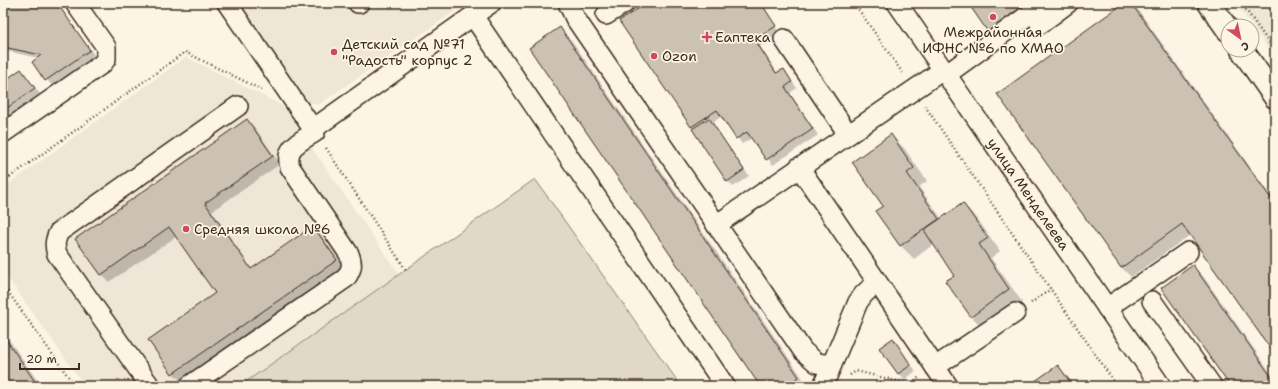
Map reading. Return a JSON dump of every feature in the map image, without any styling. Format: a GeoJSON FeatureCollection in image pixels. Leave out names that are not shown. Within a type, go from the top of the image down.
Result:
{"type":"FeatureCollection","features":[{"type":"Feature","properties":{"kind":"main road"},"geometry":{"type":"LineString","coordinates":[[1209,3],[1220,19]]}},
{"type":"Feature","properties":{"kind":"main road"},"geometry":{"type":"LineString","coordinates":[[1248,58],[1275,97]]}},
{"type":"Feature","properties":{"kind":"street"},"geometry":{"type":"LineString","coordinates":[[3,132],[102,64],[106,59],[106,47],[75,3]]}},
{"type":"Feature","properties":{"kind":"street"},"geometry":{"type":"LineString","coordinates":[[227,3],[314,130]]}},
{"type":"Feature","properties":{"kind":"street"},"geometry":{"type":"LineString","coordinates":[[189,386],[346,278],[351,269],[352,262],[349,254],[290,167],[287,158],[290,151],[314,130],[491,3]]}},
{"type":"Feature","properties":{"kind":"street"},"geometry":{"type":"LineString","coordinates":[[568,3],[574,18],[802,351],[817,363],[838,372]]}},
{"type":"Feature","properties":{"kind":"street"},"geometry":{"type":"LineString","coordinates":[[606,15],[625,3]]}},
{"type":"Feature","properties":{"kind":"street","name":"улица Менделеева"},"geometry":{"type":"LineString","coordinates":[[897,3],[1161,386]]}},
{"type":"Feature","properties":{"kind":"street"},"geometry":{"type":"LineString","coordinates":[[716,225],[914,89],[945,72],[1045,3]]}},
{"type":"Feature","properties":{"kind":"street"},"geometry":{"type":"LineString","coordinates":[[1040,24],[1068,3]]}},
{"type":"Feature","properties":{"kind":"street"},"geometry":{"type":"LineString","coordinates":[[473,16],[725,386]]}},
{"type":"Feature","properties":{"kind":"street"},"geometry":{"type":"LineString","coordinates":[[784,39],[848,134]]}},
{"type":"Feature","properties":{"kind":"street"},"geometry":{"type":"LineString","coordinates":[[150,386],[57,254],[55,246],[56,239],[59,232],[238,106]]}},
{"type":"Feature","properties":{"kind":"street"},"geometry":{"type":"LineString","coordinates":[[799,167],[948,386]]}},
{"type":"Feature","properties":{"kind":"street"},"geometry":{"type":"LineString","coordinates":[[1107,308],[1188,252]]}},
{"type":"Feature","properties":{"kind":"street"},"geometry":{"type":"LineString","coordinates":[[822,386],[838,372],[858,302],[877,282]]}},
{"type":"Feature","properties":{"kind":"street"},"geometry":{"type":"LineString","coordinates":[[1152,301],[1212,386]]}},
{"type":"Feature","properties":{"kind":"street"},"geometry":{"type":"LineString","coordinates":[[935,367],[1015,313]]}},
{"type":"Feature","properties":{"kind":"path"},"geometry":{"type":"LineString","coordinates":[[854,3],[1117,386]]}},
{"type":"Feature","properties":{"kind":"path"},"geometry":{"type":"LineString","coordinates":[[1241,3],[1275,51]]}},
{"type":"Feature","properties":{"kind":"path"},"geometry":{"type":"LineString","coordinates":[[3,182],[185,52],[263,90]]}},
{"type":"Feature","properties":{"kind":"path"},"geometry":{"type":"LineString","coordinates":[[314,130],[406,270]]}},
{"type":"Feature","properties":{"kind":"path"},"geometry":{"type":"LineString","coordinates":[[3,285],[75,386]]}},
{"type":"Feature","properties":{"kind":"path"},"geometry":{"type":"LineString","coordinates":[[1015,313],[1051,289]]}},
{"type":"Feature","properties":{"kind":"path"},"geometry":{"type":"LineString","coordinates":[[838,372],[856,371],[910,384],[935,367]]}},
{"type":"Feature","properties":{"kind":"path"},"geometry":{"type":"LineString","coordinates":[[610,382],[613,386]]}},
{"type":"Feature","properties":{"kind":"shaded area","name":"Детский сад №71 \"Радость\" корпус 2"},"geometry":{"type":"Polygon","coordinates":[[[240,3],[467,3],[318,105],[306,101],[240,3]]]}},
{"type":"Feature","properties":{"kind":"shaded area"},"geometry":{"type":"Polygon","coordinates":[[[1235,3],[1275,3],[1275,59],[1260,37],[1260,18],[1246,18],[1235,3]]]}},
{"type":"Feature","properties":{"kind":"shaded area","name":"Средняя школа №6"},"geometry":{"type":"Polygon","coordinates":[[[186,57],[283,106],[399,274],[240,386],[85,386],[3,271],[3,188],[186,57]]]}},
{"type":"Feature","properties":{"kind":"shaded area"},"geometry":{"type":"Polygon","coordinates":[[[535,179],[681,386],[240,386],[535,179]]]}},
{"type":"Feature","properties":{"kind":"building"},"geometry":{"type":"Polygon","coordinates":[[[3,3],[57,3],[90,50],[45,81],[32,62],[41,55],[3,47],[3,3]]]}},
{"type":"Feature","properties":{"kind":"building"},"geometry":{"type":"Polygon","coordinates":[[[647,3],[761,3],[776,26],[755,40],[776,73],[784,69],[792,82],[785,87],[813,129],[766,160],[747,132],[736,139],[717,110],[691,127],[619,21],[647,3]]]}},
{"type":"Feature","properties":{"kind":"building","name":"Межрайонная ИФНС №6 по ХМАО"},"geometry":{"type":"Polygon","coordinates":[[[968,3],[1030,3],[988,32],[968,3]]]}},
{"type":"Feature","properties":{"kind":"building"},"geometry":{"type":"Polygon","coordinates":[[[1124,3],[1131,3],[1275,204],[1275,355],[1182,224],[1121,268],[997,94],[1124,3]]]}},
{"type":"Feature","properties":{"kind":"building"},"geometry":{"type":"Polygon","coordinates":[[[560,27],[799,377],[786,386],[760,386],[529,48],[560,27]]]}},
{"type":"Feature","properties":{"kind":"building"},"geometry":{"type":"Polygon","coordinates":[[[21,69],[35,88],[3,111],[3,80],[4,81],[21,69]]]}},
{"type":"Feature","properties":{"kind":"building"},"geometry":{"type":"Polygon","coordinates":[[[709,118],[744,170],[727,182],[692,129],[709,118]]]}},
{"type":"Feature","properties":{"kind":"building"},"geometry":{"type":"Polygon","coordinates":[[[247,119],[273,156],[205,203],[251,269],[313,226],[337,260],[172,374],[148,340],[215,293],[169,227],[101,275],[75,239],[247,119]]]}},
{"type":"Feature","properties":{"kind":"building"},"geometry":{"type":"Polygon","coordinates":[[[891,134],[914,168],[907,173],[939,219],[900,246],[875,211],[883,206],[852,162],[891,134]]]}},
{"type":"Feature","properties":{"kind":"building"},"geometry":{"type":"Polygon","coordinates":[[[963,203],[988,238],[979,244],[1009,289],[971,317],[945,281],[954,276],[924,230],[963,203]]]}},
{"type":"Feature","properties":{"kind":"building"},"geometry":{"type":"Polygon","coordinates":[[[1193,265],[1275,382],[1275,386],[1230,386],[1161,288],[1193,265]]]}},
{"type":"Feature","properties":{"kind":"building"},"geometry":{"type":"Polygon","coordinates":[[[3,335],[38,386],[3,386],[3,335]]]}},
{"type":"Feature","properties":{"kind":"building"},"geometry":{"type":"Polygon","coordinates":[[[893,338],[911,365],[898,374],[879,348],[893,338]]]}},
{"type":"Feature","properties":{"kind":"building"},"geometry":{"type":"Polygon","coordinates":[[[1058,365],[1073,386],[1028,386],[1058,365]]]}},
{"type":"Feature","properties":{"kind":"place","name":"Межрайонная ИФНС №6 по ХМАО"},"geometry":{"type":"Point","coordinates":[993,17]}},
{"type":"Feature","properties":{"kind":"place","name":"Еаптека"},"geometry":{"type":"Point","coordinates":[707,37]}},
{"type":"Feature","properties":{"kind":"place","name":"Детский сад №71 \"Радость\" корпус 2"},"geometry":{"type":"Point","coordinates":[334,52]}},
{"type":"Feature","properties":{"kind":"place","name":"Ozon"},"geometry":{"type":"Point","coordinates":[654,56]}},
{"type":"Feature","properties":{"kind":"place","name":"Средняя школа №6"},"geometry":{"type":"Point","coordinates":[186,229]}}]}
